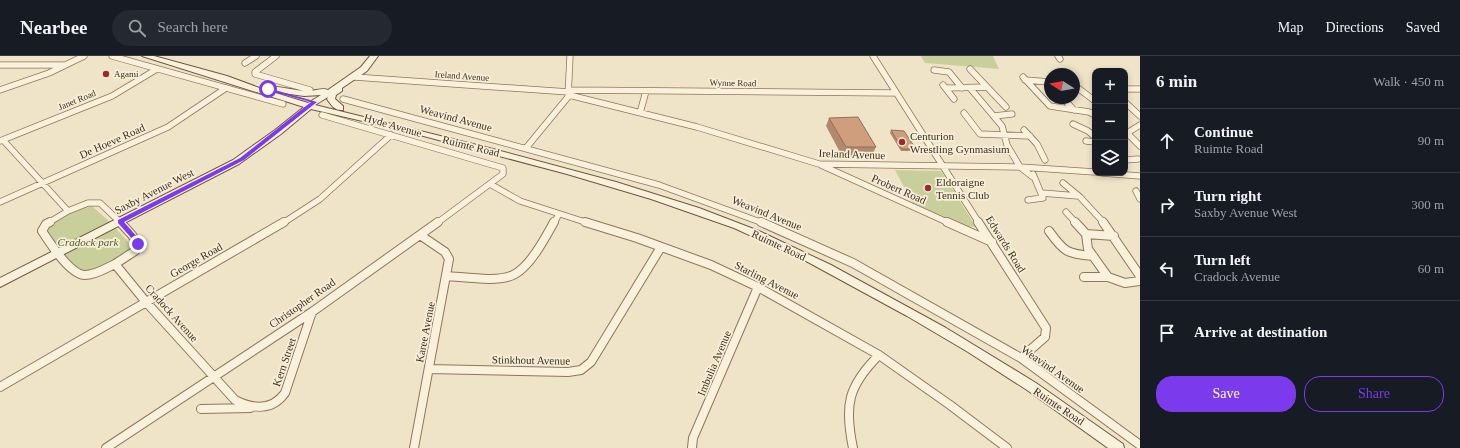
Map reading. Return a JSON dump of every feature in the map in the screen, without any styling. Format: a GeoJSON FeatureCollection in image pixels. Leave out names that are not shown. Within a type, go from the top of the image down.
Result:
{"type":"FeatureCollection","features":[{"type":"Feature","properties":{"kind":"main road","name":"Ruimte Road"},"geometry":{"type":"LineString","coordinates":[[146,56],[268,89],[396,131],[605,181],[681,205],[754,233],[835,271],[972,348],[1118,448]]}},
{"type":"Feature","properties":{"kind":"main road"},"geometry":{"type":"LineString","coordinates":[[340,108],[332,101],[334,92],[364,69],[374,56]]}},
{"type":"Feature","properties":{"kind":"main road","name":"Ruimte Road"},"geometry":{"type":"LineString","coordinates":[[224,78],[286,102],[340,108],[379,119],[396,131]]}},
{"type":"Feature","properties":{"kind":"main road"},"geometry":{"type":"LineString","coordinates":[[268,89],[313,94],[323,92],[353,78]]}},
{"type":"Feature","properties":{"kind":"main road","name":"Saxby Avenue West"},"geometry":{"type":"LineString","coordinates":[[0,283],[236,162],[297,117],[312,104],[353,78]]}},
{"type":"Feature","properties":{"kind":"main road"},"geometry":{"type":"LineString","coordinates":[[286,102],[296,102],[299,107],[297,117]]}},
{"type":"Feature","properties":{"kind":"main road"},"geometry":{"type":"LineString","coordinates":[[1102,436],[1123,448]]}},
{"type":"Feature","properties":{"kind":"street"},"geometry":{"type":"LineString","coordinates":[[0,90],[66,65],[84,56]]}},
{"type":"Feature","properties":{"kind":"street"},"geometry":{"type":"LineString","coordinates":[[112,56],[226,88],[286,102]]}},
{"type":"Feature","properties":{"kind":"street"},"geometry":{"type":"LineString","coordinates":[[245,63],[256,56]]}},
{"type":"Feature","properties":{"kind":"street"},"geometry":{"type":"LineString","coordinates":[[276,56],[258,69],[255,72],[256,74],[310,90]]}},
{"type":"Feature","properties":{"kind":"street"},"geometry":{"type":"LineString","coordinates":[[526,148],[566,101],[569,93],[570,56]]}},
{"type":"Feature","properties":{"kind":"street","name":"Edwards Road"},"geometry":{"type":"LineString","coordinates":[[873,56],[1046,328],[1045,336],[1021,358]]}},
{"type":"Feature","properties":{"kind":"street"},"geometry":{"type":"LineString","coordinates":[[0,65],[66,65]]}},
{"type":"Feature","properties":{"kind":"street","name":"Janet Road"},"geometry":{"type":"LineString","coordinates":[[1,141],[112,96],[157,69]]}},
{"type":"Feature","properties":{"kind":"street"},"geometry":{"type":"LineString","coordinates":[[970,69],[1006,107]]}},
{"type":"Feature","properties":{"kind":"street"},"geometry":{"type":"LineString","coordinates":[[934,70],[949,72],[962,88]]}},
{"type":"Feature","properties":{"kind":"street","name":"Ireland Avenue"},"geometry":{"type":"LineString","coordinates":[[353,78],[569,93],[697,127],[819,164],[1020,167],[1092,172]]}},
{"type":"Feature","properties":{"kind":"street"},"geometry":{"type":"LineString","coordinates":[[1044,81],[1024,79],[1044,100]]}},
{"type":"Feature","properties":{"kind":"street"},"geometry":{"type":"LineString","coordinates":[[954,100],[944,86],[962,88],[987,87]]}},
{"type":"Feature","properties":{"kind":"street","name":"De Hoeve Road"},"geometry":{"type":"LineString","coordinates":[[0,202],[168,127],[226,88]]}},
{"type":"Feature","properties":{"kind":"street"},"geometry":{"type":"LineString","coordinates":[[970,88],[1002,126],[1006,135],[1007,145],[1020,167],[1033,177]]}},
{"type":"Feature","properties":{"kind":"street"},"geometry":{"type":"LineString","coordinates":[[1128,89],[1140,89]]}},
{"type":"Feature","properties":{"kind":"street"},"geometry":{"type":"LineString","coordinates":[[1080,90],[1092,99]]}},
{"type":"Feature","properties":{"kind":"street"},"geometry":{"type":"LineString","coordinates":[[640,113],[646,91]]}},
{"type":"Feature","properties":{"kind":"street","name":"Wynne Road"},"geometry":{"type":"LineString","coordinates":[[569,93],[646,91],[896,93]]}},
{"type":"Feature","properties":{"kind":"street","name":"Weavind Avenue"},"geometry":{"type":"LineString","coordinates":[[343,99],[659,185],[753,218],[853,263],[913,295],[1021,358],[1140,445]]}},
{"type":"Feature","properties":{"kind":"street"},"geometry":{"type":"LineString","coordinates":[[1048,104],[1050,106],[1092,113]]}},
{"type":"Feature","properties":{"kind":"street"},"geometry":{"type":"LineString","coordinates":[[1068,104],[1074,110]]}},
{"type":"Feature","properties":{"kind":"street"},"geometry":{"type":"LineString","coordinates":[[1127,104],[1140,116]]}},
{"type":"Feature","properties":{"kind":"street"},"geometry":{"type":"LineString","coordinates":[[964,113],[980,134],[1030,136]]}},
{"type":"Feature","properties":{"kind":"street"},"geometry":{"type":"LineString","coordinates":[[994,116],[1012,114]]}},
{"type":"Feature","properties":{"kind":"street","name":"Hyde Avenue"},"geometry":{"type":"LineString","coordinates":[[322,115],[396,131],[496,165],[503,169]]}},
{"type":"Feature","properties":{"kind":"street"},"geometry":{"type":"LineString","coordinates":[[1073,124],[1092,134]]}},
{"type":"Feature","properties":{"kind":"street"},"geometry":{"type":"LineString","coordinates":[[1128,134],[1140,125]]}},
{"type":"Feature","properties":{"kind":"street"},"geometry":{"type":"LineString","coordinates":[[1024,130],[1037,144],[1046,160]]}},
{"type":"Feature","properties":{"kind":"street","name":"George Road"},"geometry":{"type":"LineString","coordinates":[[0,387],[309,207],[396,131]]}},
{"type":"Feature","properties":{"kind":"street"},"geometry":{"type":"LineString","coordinates":[[1128,136],[1140,146]]}},
{"type":"Feature","properties":{"kind":"street"},"geometry":{"type":"LineString","coordinates":[[1,141],[68,211]]}},
{"type":"Feature","properties":{"kind":"street"},"geometry":{"type":"LineString","coordinates":[[1086,141],[1092,142]]}},
{"type":"Feature","properties":{"kind":"street"},"geometry":{"type":"LineString","coordinates":[[994,151],[1010,151]]}},
{"type":"Feature","properties":{"kind":"street"},"geometry":{"type":"LineString","coordinates":[[1128,160],[1138,160]]}},
{"type":"Feature","properties":{"kind":"street","name":"Probert Road"},"geometry":{"type":"LineString","coordinates":[[819,164],[993,243]]}},
{"type":"Feature","properties":{"kind":"street"},"geometry":{"type":"LineString","coordinates":[[1028,200],[1042,199],[1042,193],[1033,177],[1032,168]]}},
{"type":"Feature","properties":{"kind":"street","name":"Christopher Road"},"geometry":{"type":"LineString","coordinates":[[106,448],[312,312],[420,236],[490,184],[502,175],[503,169]]}},
{"type":"Feature","properties":{"kind":"street"},"geometry":{"type":"LineString","coordinates":[[1128,175],[1140,176]]}},
{"type":"Feature","properties":{"kind":"street"},"geometry":{"type":"LineString","coordinates":[[1063,183],[1097,215],[1114,236],[1140,276]]}},
{"type":"Feature","properties":{"kind":"street","name":"Starling Avenue"},"geometry":{"type":"LineString","coordinates":[[490,184],[520,201],[612,229],[711,265],[758,287],[879,356],[920,383],[1007,448]]}},
{"type":"Feature","properties":{"kind":"street"},"geometry":{"type":"LineString","coordinates":[[1136,191],[1140,199]]}},
{"type":"Feature","properties":{"kind":"street"},"geometry":{"type":"LineString","coordinates":[[1042,193],[1078,196]]}},
{"type":"Feature","properties":{"kind":"street"},"geometry":{"type":"LineString","coordinates":[[97,202],[100,203],[137,240],[138,244],[135,250],[115,264],[93,274],[83,275],[77,273],[58,253],[42,231],[49,222],[68,211],[86,204],[97,202]]}},
{"type":"Feature","properties":{"kind":"street"},"geometry":{"type":"LineString","coordinates":[[1066,212],[1086,234],[1087,246],[1108,277]]}},
{"type":"Feature","properties":{"kind":"street"},"geometry":{"type":"LineString","coordinates":[[447,276],[500,277],[515,275],[524,267],[559,214]]}},
{"type":"Feature","properties":{"kind":"street"},"geometry":{"type":"LineString","coordinates":[[1049,231],[1066,253],[1072,255],[1093,256]]}},
{"type":"Feature","properties":{"kind":"street"},"geometry":{"type":"LineString","coordinates":[[1086,234],[1114,236]]}},
{"type":"Feature","properties":{"kind":"street","name":"Karee Avenue"},"geometry":{"type":"LineString","coordinates":[[414,448],[447,276],[449,255],[420,236]]}},
{"type":"Feature","properties":{"kind":"street","name":"Stinkhout Avenue"},"geometry":{"type":"LineString","coordinates":[[429,369],[568,372],[576,372],[585,369],[591,362],[661,247]]}},
{"type":"Feature","properties":{"kind":"street","name":"Cradock Avenue"},"geometry":{"type":"LineString","coordinates":[[115,264],[146,302],[215,377]]}},
{"type":"Feature","properties":{"kind":"street"},"geometry":{"type":"LineString","coordinates":[[1084,277],[1108,277],[1125,283],[1140,281]]}},
{"type":"Feature","properties":{"kind":"street","name":"Imbulia Avenue"},"geometry":{"type":"LineString","coordinates":[[692,448],[693,438],[758,287]]}},
{"type":"Feature","properties":{"kind":"street","name":"Kern Street"},"geometry":{"type":"LineString","coordinates":[[201,409],[238,409],[262,407],[281,401],[285,394],[312,312]]}},
{"type":"Feature","properties":{"kind":"street"},"geometry":{"type":"LineString","coordinates":[[853,448],[848,425],[848,410],[851,393],[857,379],[879,356]]}},
{"type":"Feature","properties":{"kind":"street","name":"Kern Street"},"geometry":{"type":"LineString","coordinates":[[215,377],[235,400],[247,406],[262,407]]}},
{"type":"Feature","properties":{"kind":"green space"},"geometry":{"type":"Polygon","coordinates":[[[921,56],[993,56],[999,69],[925,63],[921,56]]]}},
{"type":"Feature","properties":{"kind":"green space","name":"Eldoraigne Tennis Club"},"geometry":{"type":"Polygon","coordinates":[[[895,170],[941,171],[976,227],[961,226],[913,204],[895,170]]]}},
{"type":"Feature","properties":{"kind":"green space","name":"Cradock park"},"geometry":{"type":"Polygon","coordinates":[[[92,206],[112,224],[130,244],[128,252],[97,270],[77,272],[44,232],[53,222],[66,214],[92,206]]]}},
{"type":"Feature","properties":{"kind":"building"},"geometry":{"type":"Polygon","coordinates":[[[858,117],[876,147],[846,147],[829,118],[858,117]]]}},
{"type":"Feature","properties":{"kind":"building","name":"Centurion Wrestling Gynmasium"},"geometry":{"type":"Polygon","coordinates":[[[891,130],[904,131],[916,149],[902,149],[891,130]]]}},
{"type":"Feature","properties":{"kind":"place","name":"Agami"},"geometry":{"type":"Point","coordinates":[106,74]}},
{"type":"Feature","properties":{"kind":"place","name":"Centurion Wrestling Gynmasium"},"geometry":{"type":"Point","coordinates":[902,142]}},
{"type":"Feature","properties":{"kind":"place","name":"Eldoraigne Tennis Club"},"geometry":{"type":"Point","coordinates":[928,188]}},
{"type":"Feature","properties":{"kind":"route"},"geometry":{"type":"LineString","coordinates":[[138,244],[137,240],[120,222],[242,159],[315,102],[268,89]]}}]}
